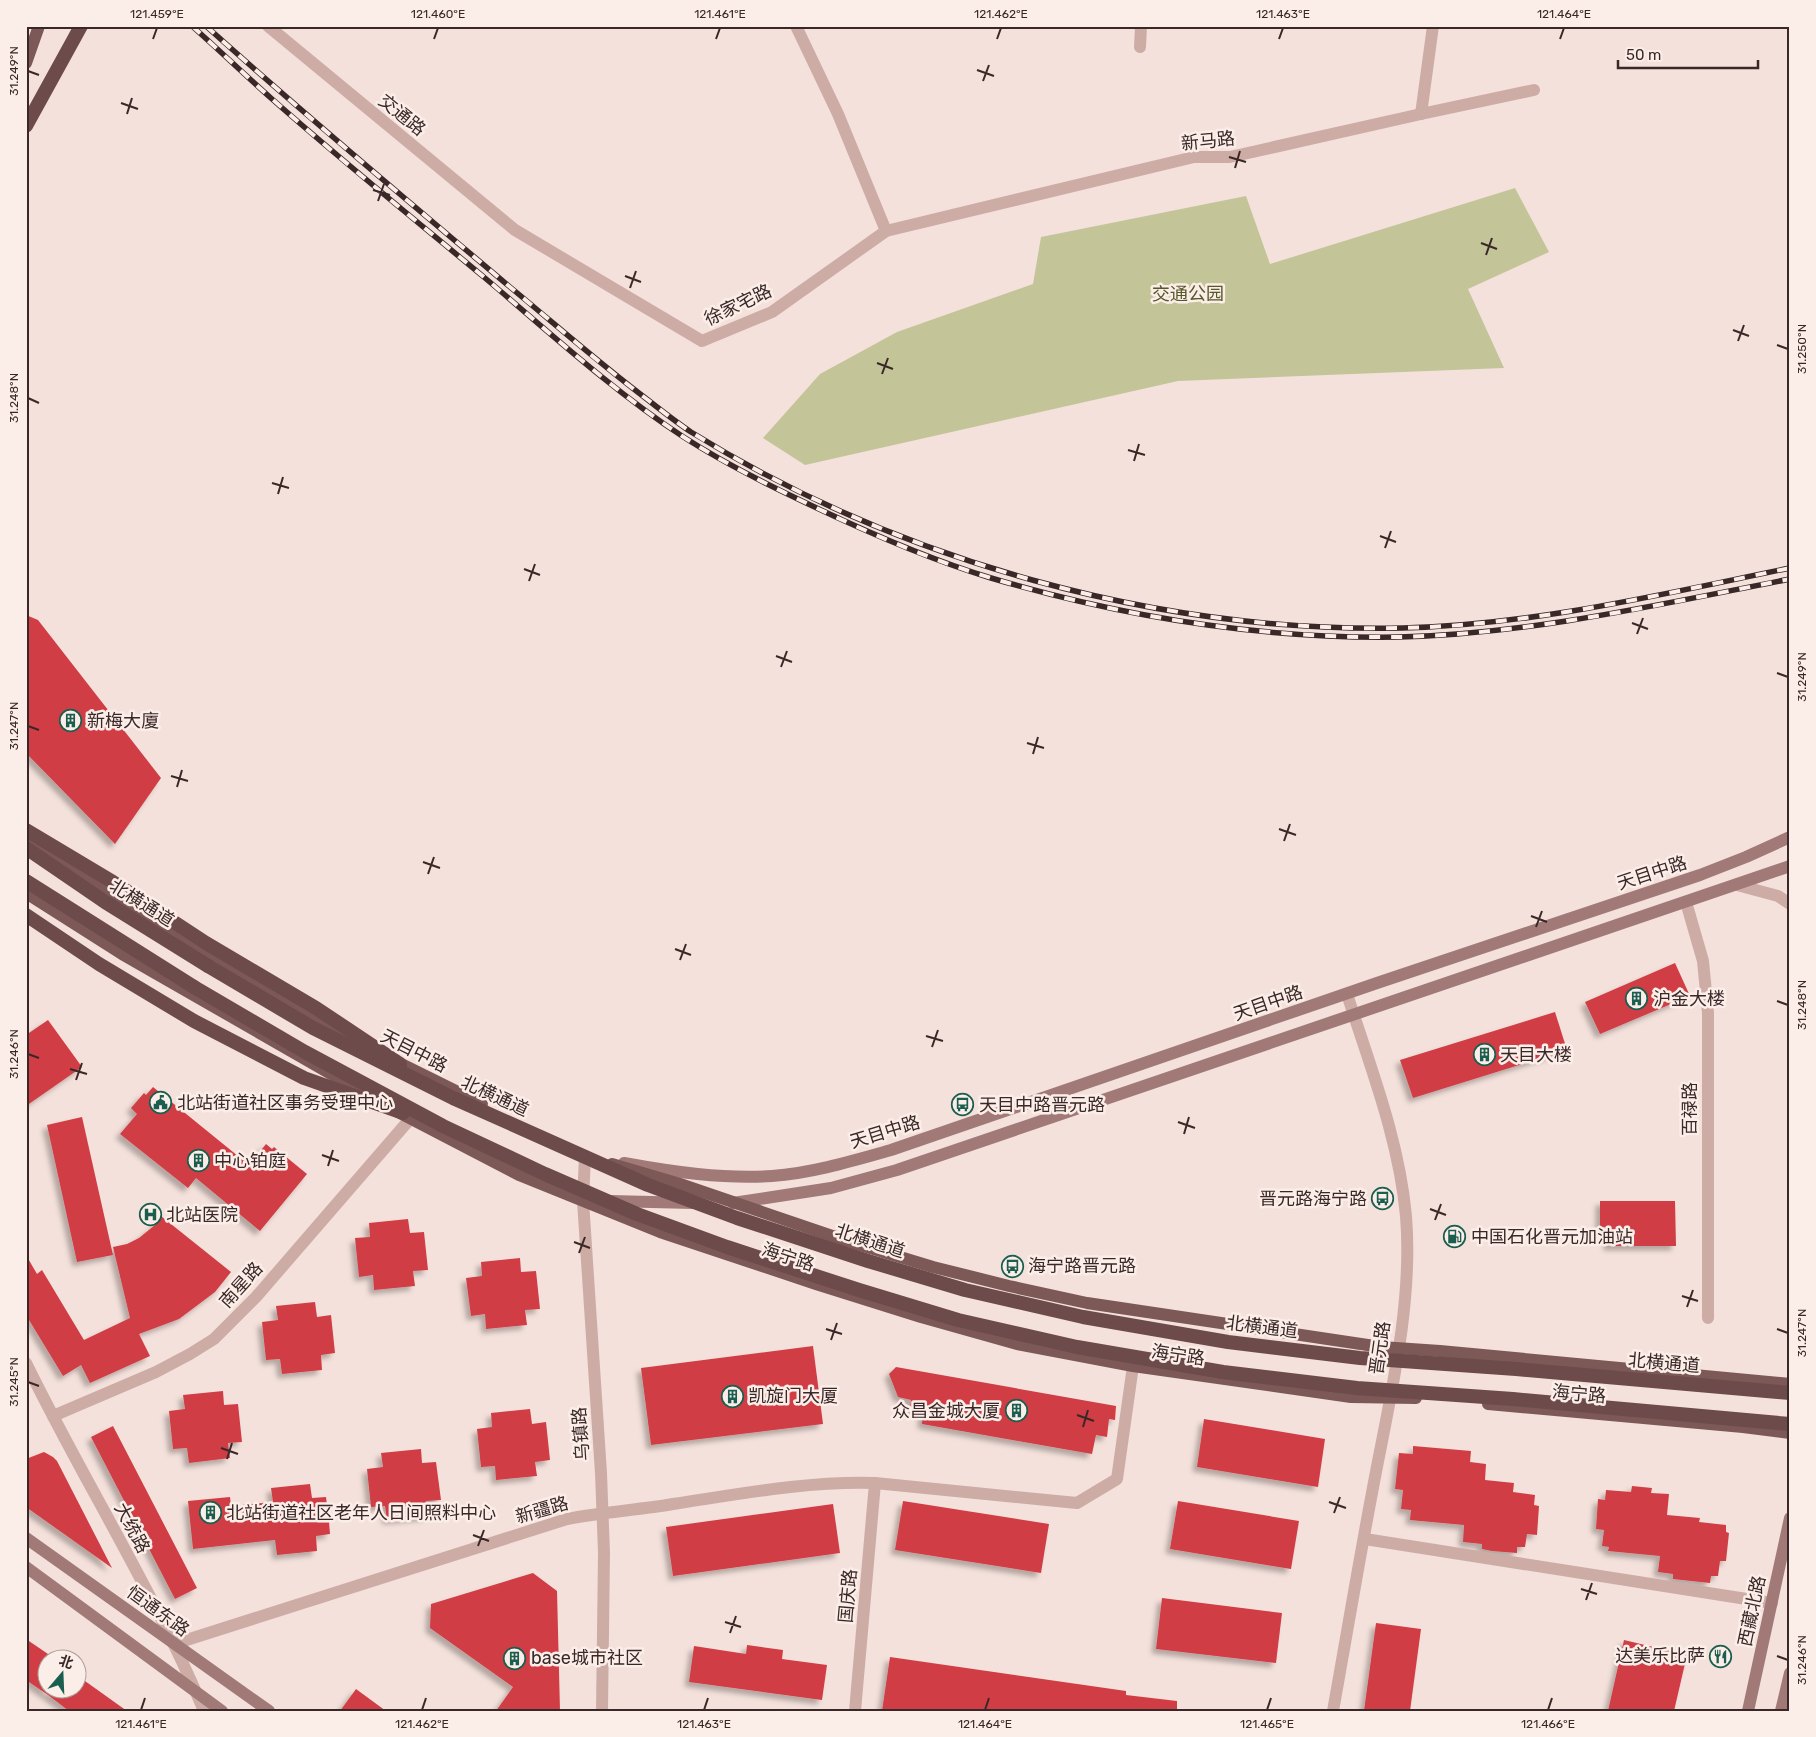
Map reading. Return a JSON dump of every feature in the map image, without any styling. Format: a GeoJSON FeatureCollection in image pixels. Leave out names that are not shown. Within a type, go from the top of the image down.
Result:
{"type":"FeatureCollection","features":[{"type":"Feature","properties":{"kind":"highway"},"geometry":{"type":"LineString","coordinates":[[26,126],[81,26]]}},
{"type":"Feature","properties":{"kind":"highway"},"geometry":{"type":"LineString","coordinates":[[26,830],[113,882],[206,944],[316,1008],[453,1098]]}},
{"type":"Feature","properties":{"kind":"highway","name":"北横通道"},"geometry":{"type":"LineString","coordinates":[[26,848],[105,902],[305,1024],[453,1098],[648,1185],[737,1218],[868,1261],[965,1290],[1083,1317],[1228,1342],[1350,1357],[1516,1369],[1790,1393]]}},
{"type":"Feature","properties":{"kind":"highway"},"geometry":{"type":"LineString","coordinates":[[26,881],[194,987],[305,1052],[443,1126],[545,1174],[637,1214],[727,1247],[859,1290],[958,1320],[1078,1347],[1223,1372],[1357,1388],[1513,1399],[1790,1424]]}},
{"type":"Feature","properties":{"kind":"highway"},"geometry":{"type":"LineString","coordinates":[[26,915],[100,964],[194,1021],[304,1078],[443,1126]]}},
{"type":"Feature","properties":{"kind":"main road"},"geometry":{"type":"LineString","coordinates":[[26,63],[39,26]]}},
{"type":"Feature","properties":{"kind":"main road","name":"天目中路"},"geometry":{"type":"LineString","coordinates":[[26,840],[262,988],[335,1031],[585,1156],[676,1172],[724,1176],[773,1176],[828,1166],[891,1150],[1716,869],[1790,837]]}},
{"type":"Feature","properties":{"kind":"main road"},"geometry":{"type":"LineString","coordinates":[[26,893],[122,954],[410,1119],[519,1175],[583,1201],[723,1204],[831,1188],[881,1174],[972,1145],[1790,866]]}},
{"type":"Feature","properties":{"kind":"main road","name":"海宁路"},"geometry":{"type":"LineString","coordinates":[[585,1156],[680,1184],[853,1243],[933,1267],[1008,1286],[1087,1302],[1360,1344],[1790,1384]]}},
{"type":"Feature","properties":{"kind":"main road","name":"海宁路"},"geometry":{"type":"LineString","coordinates":[[583,1201],[703,1247],[921,1317],[1016,1344],[1133,1366],[1351,1397],[1429,1398],[1790,1432]]}},
{"type":"Feature","properties":{"kind":"main road","name":"西藏北路"},"geometry":{"type":"LineString","coordinates":[[1748,1711],[1790,1518]]}},
{"type":"Feature","properties":{"kind":"main road","name":"恒通东路"},"geometry":{"type":"LineString","coordinates":[[26,1538],[269,1711]]}},
{"type":"Feature","properties":{"kind":"main road"},"geometry":{"type":"LineString","coordinates":[[26,1567],[222,1711]]}},
{"type":"Feature","properties":{"kind":"main road"},"geometry":{"type":"LineString","coordinates":[[1781,1711],[1790,1673]]}},
{"type":"Feature","properties":{"kind":"street","name":"交通路"},"geometry":{"type":"LineString","coordinates":[[268,26],[515,230]]}},
{"type":"Feature","properties":{"kind":"street"},"geometry":{"type":"LineString","coordinates":[[796,26],[838,114],[886,231]]}},
{"type":"Feature","properties":{"kind":"street"},"geometry":{"type":"LineString","coordinates":[[1140,47],[1141,26]]}},
{"type":"Feature","properties":{"kind":"street"},"geometry":{"type":"LineString","coordinates":[[1421,114],[1433,26]]}},
{"type":"Feature","properties":{"kind":"street","name":"新马路"},"geometry":{"type":"LineString","coordinates":[[886,231],[1194,157],[1230,157],[1534,90]]}},
{"type":"Feature","properties":{"kind":"street","name":"徐家宅路"},"geometry":{"type":"LineString","coordinates":[[515,230],[702,341],[772,312],[886,231]]}},
{"type":"Feature","properties":{"kind":"street"},"geometry":{"type":"LineString","coordinates":[[1737,885],[1778,896],[1790,904]]}},
{"type":"Feature","properties":{"kind":"street","name":"百禄路"},"geometry":{"type":"LineString","coordinates":[[1686,902],[1703,961],[1708,1013],[1708,1318]]}},
{"type":"Feature","properties":{"kind":"street","name":"晋元路"},"geometry":{"type":"LineString","coordinates":[[1333,1711],[1398,1348],[1406,1292],[1407,1243],[1403,1193],[1398,1163],[1386,1116],[1347,994]]}},
{"type":"Feature","properties":{"kind":"street","name":"南星路"},"geometry":{"type":"LineString","coordinates":[[53,1416],[156,1372],[214,1339],[256,1297],[410,1119]]}},
{"type":"Feature","properties":{"kind":"street","name":"乌镇路"},"geometry":{"type":"LineString","coordinates":[[585,1156],[583,1201],[601,1473],[604,1553],[602,1711]]}},
{"type":"Feature","properties":{"kind":"street","name":"大统路"},"geometry":{"type":"LineString","coordinates":[[26,1363],[174,1644],[204,1711]]}},
{"type":"Feature","properties":{"kind":"street","name":"新疆路"},"geometry":{"type":"LineString","coordinates":[[174,1644],[567,1520],[602,1513],[638,1510],[811,1484],[843,1482],[875,1483],[1077,1503],[1117,1479],[1133,1366]]}},
{"type":"Feature","properties":{"kind":"street","name":"国庆路"},"geometry":{"type":"LineString","coordinates":[[855,1711],[875,1483]]}},
{"type":"Feature","properties":{"kind":"street"},"geometry":{"type":"LineString","coordinates":[[1365,1539],[1772,1603]]}},
{"type":"Feature","properties":{"kind":"green space","name":"交通公园"},"geometry":{"type":"Polygon","coordinates":[[[1515,188],[1549,252],[1468,289],[1504,368],[1178,381],[805,465],[763,438],[820,374],[897,332],[1033,284],[1041,237],[1246,196],[1270,264],[1515,188]]]}},
{"type":"Feature","properties":{"kind":"building","name":"新梅大廈"},"geometry":{"type":"Polygon","coordinates":[[[26,615],[38,620],[161,778],[115,844],[26,753],[26,615]]]}},
{"type":"Feature","properties":{"kind":"building","name":"沪金大楼"},"geometry":{"type":"Polygon","coordinates":[[[1675,963],[1690,996],[1600,1034],[1585,1002],[1675,963]]]}},
{"type":"Feature","properties":{"kind":"building","name":"天目大楼"},"geometry":{"type":"Polygon","coordinates":[[[1555,1012],[1567,1050],[1413,1098],[1400,1060],[1555,1012]]]}},
{"type":"Feature","properties":{"kind":"building"},"geometry":{"type":"Polygon","coordinates":[[[48,1020],[82,1067],[26,1106],[26,1035],[48,1020]]]}},
{"type":"Feature","properties":{"kind":"building","name":"中心铂庭"},"geometry":{"type":"Polygon","coordinates":[[[153,1087],[249,1165],[266,1144],[272,1149],[274,1147],[307,1174],[260,1231],[196,1178],[188,1188],[120,1134],[137,1114],[131,1108],[144,1093],[146,1095],[153,1087]]]}},
{"type":"Feature","properties":{"kind":"building"},"geometry":{"type":"Polygon","coordinates":[[[82,1117],[113,1255],[77,1262],[47,1125],[82,1117]]]}},
{"type":"Feature","properties":{"kind":"building"},"geometry":{"type":"Polygon","coordinates":[[[1600,1201],[1675,1201],[1676,1246],[1608,1246],[1608,1227],[1600,1227],[1600,1201]]]}},
{"type":"Feature","properties":{"kind":"building"},"geometry":{"type":"Polygon","coordinates":[[[161,1216],[231,1272],[215,1292],[179,1319],[139,1334],[150,1356],[90,1383],[81,1365],[63,1376],[26,1315],[26,1255],[37,1274],[42,1270],[84,1340],[130,1318],[113,1247],[127,1244],[139,1238],[155,1225],[161,1216]]]}},
{"type":"Feature","properties":{"kind":"building"},"geometry":{"type":"Polygon","coordinates":[[[408,1219],[410,1233],[424,1232],[428,1270],[413,1271],[415,1286],[374,1290],[373,1275],[359,1277],[355,1238],[370,1237],[369,1223],[408,1219]]]}},
{"type":"Feature","properties":{"kind":"building"},"geometry":{"type":"Polygon","coordinates":[[[520,1258],[521,1272],[536,1271],[540,1309],[525,1310],[527,1325],[486,1329],[485,1314],[471,1316],[466,1278],[482,1276],[481,1262],[520,1258]]]}},
{"type":"Feature","properties":{"kind":"building"},"geometry":{"type":"Polygon","coordinates":[[[315,1302],[317,1317],[331,1315],[335,1353],[321,1355],[322,1370],[282,1374],[280,1359],[266,1360],[262,1322],[278,1320],[276,1306],[315,1302]]]}},
{"type":"Feature","properties":{"kind":"building","name":"凯旋门大厦"},"geometry":{"type":"Polygon","coordinates":[[[813,1346],[823,1424],[651,1445],[641,1368],[813,1346]]]}},
{"type":"Feature","properties":{"kind":"building","name":"众昌金城大厦"},"geometry":{"type":"Polygon","coordinates":[[[896,1367],[1116,1406],[1115,1420],[1109,1419],[1107,1437],[1096,1435],[1092,1454],[922,1424],[923,1412],[910,1410],[911,1400],[898,1397],[889,1374],[896,1367]]]}},
{"type":"Feature","properties":{"kind":"building"},"geometry":{"type":"Polygon","coordinates":[[[223,1391],[224,1405],[238,1404],[242,1442],[228,1443],[230,1458],[189,1463],[187,1448],[173,1449],[169,1411],[185,1409],[183,1395],[223,1391]]]}},
{"type":"Feature","properties":{"kind":"building"},"geometry":{"type":"Polygon","coordinates":[[[530,1409],[532,1424],[546,1422],[550,1460],[535,1462],[537,1476],[496,1480],[495,1466],[481,1467],[477,1429],[492,1427],[491,1413],[530,1409]]]}},
{"type":"Feature","properties":{"kind":"building"},"geometry":{"type":"Polygon","coordinates":[[[1204,1419],[1325,1439],[1318,1487],[1197,1467],[1204,1419]]]}},
{"type":"Feature","properties":{"kind":"building"},"geometry":{"type":"Polygon","coordinates":[[[113,1426],[197,1588],[175,1599],[91,1437],[113,1426]]]}},
{"type":"Feature","properties":{"kind":"building"},"geometry":{"type":"Polygon","coordinates":[[[1413,1446],[1471,1451],[1470,1462],[1486,1464],[1485,1480],[1514,1483],[1513,1492],[1535,1495],[1534,1505],[1539,1506],[1537,1535],[1527,1534],[1525,1547],[1517,1547],[1517,1553],[1492,1551],[1482,1549],[1482,1544],[1463,1542],[1464,1525],[1410,1520],[1411,1510],[1401,1509],[1403,1490],[1395,1489],[1399,1453],[1413,1454],[1413,1446]]]}},
{"type":"Feature","properties":{"kind":"building"},"geometry":{"type":"Polygon","coordinates":[[[421,1449],[422,1463],[436,1462],[441,1500],[426,1501],[428,1516],[387,1520],[385,1506],[371,1507],[367,1469],[383,1467],[381,1453],[421,1449]]]}},
{"type":"Feature","properties":{"kind":"building"},"geometry":{"type":"Polygon","coordinates":[[[44,1452],[57,1461],[112,1568],[26,1507],[26,1459],[44,1452]]]}},
{"type":"Feature","properties":{"kind":"building"},"geometry":{"type":"Polygon","coordinates":[[[310,1484],[312,1498],[326,1497],[329,1522],[330,1534],[316,1536],[317,1551],[277,1555],[275,1540],[193,1549],[188,1501],[230,1497],[231,1506],[273,1502],[271,1488],[310,1484]]]}},
{"type":"Feature","properties":{"kind":"building"},"geometry":{"type":"Polygon","coordinates":[[[1632,1486],[1652,1488],[1651,1493],[1669,1494],[1667,1515],[1700,1518],[1699,1522],[1726,1525],[1726,1532],[1729,1533],[1726,1561],[1720,1561],[1718,1576],[1711,1576],[1710,1583],[1673,1579],[1673,1574],[1658,1572],[1660,1556],[1608,1551],[1609,1547],[1602,1546],[1604,1530],[1596,1529],[1598,1499],[1605,1500],[1606,1490],[1631,1492],[1632,1486]]]}},
{"type":"Feature","properties":{"kind":"building"},"geometry":{"type":"Polygon","coordinates":[[[903,1501],[1049,1524],[1041,1573],[895,1550],[903,1501]]]}},
{"type":"Feature","properties":{"kind":"building"},"geometry":{"type":"Polygon","coordinates":[[[1178,1501],[1299,1521],[1291,1569],[1170,1549],[1178,1501]]]}},
{"type":"Feature","properties":{"kind":"building"},"geometry":{"type":"Polygon","coordinates":[[[833,1504],[840,1553],[673,1576],[666,1527],[833,1504]]]}},
{"type":"Feature","properties":{"kind":"building","name":"base城市社区"},"geometry":{"type":"Polygon","coordinates":[[[533,1573],[557,1591],[560,1711],[496,1711],[513,1687],[430,1628],[431,1604],[533,1573]]]}},
{"type":"Feature","properties":{"kind":"building"},"geometry":{"type":"Polygon","coordinates":[[[1162,1598],[1282,1613],[1276,1663],[1156,1649],[1162,1598]]]}},
{"type":"Feature","properties":{"kind":"building"},"geometry":{"type":"Polygon","coordinates":[[[1376,1623],[1421,1629],[1410,1711],[1364,1711],[1376,1623]]]}},
{"type":"Feature","properties":{"kind":"building"},"geometry":{"type":"Polygon","coordinates":[[[26,1639],[42,1650],[38,1650],[38,1688],[26,1680],[26,1639]]]}},
{"type":"Feature","properties":{"kind":"building"},"geometry":{"type":"Polygon","coordinates":[[[1624,1640],[1687,1655],[1674,1711],[1608,1711],[1624,1640]]]}},
{"type":"Feature","properties":{"kind":"building"},"geometry":{"type":"Polygon","coordinates":[[[747,1645],[783,1650],[782,1659],[827,1665],[822,1700],[689,1682],[694,1646],[746,1654],[747,1645]]]}},
{"type":"Feature","properties":{"kind":"building"},"geometry":{"type":"Polygon","coordinates":[[[890,1657],[1126,1691],[1126,1695],[1177,1701],[1177,1711],[882,1711],[890,1657]]]}},
{"type":"Feature","properties":{"kind":"building"},"geometry":{"type":"Polygon","coordinates":[[[88,1683],[127,1711],[69,1711],[55,1700],[88,1700],[88,1683]]]}},
{"type":"Feature","properties":{"kind":"building"},"geometry":{"type":"Polygon","coordinates":[[[356,1689],[386,1711],[340,1711],[356,1689]]]}},
{"type":"Feature","properties":{"kind":"railway"},"geometry":{"type":"LineString","coordinates":[[192,26],[272,99],[351,167],[581,360],[656,418],[710,453],[785,493],[894,543],[942,562],[1041,592],[1142,614],[1244,629],[1347,637],[1448,635],[1547,624],[1644,608],[1790,579]]}},
{"type":"Feature","properties":{"kind":"railway"},"geometry":{"type":"LineString","coordinates":[[206,26],[319,125],[510,287],[613,372],[691,432],[772,478],[856,518],[943,552],[1033,580],[1125,602],[1217,618],[1310,626],[1403,628],[1452,626],[1549,615],[1646,598],[1790,568]]}},
{"type":"Feature","properties":{"kind":"place","name":"新梅大廈"},"geometry":{"type":"Point","coordinates":[71,721]}},
{"type":"Feature","properties":{"kind":"place","name":"沪金大楼"},"geometry":{"type":"Point","coordinates":[1637,999]}},
{"type":"Feature","properties":{"kind":"place","name":"天目大楼"},"geometry":{"type":"Point","coordinates":[1484,1055]}},
{"type":"Feature","properties":{"kind":"place","name":"北站街道社区事务受理中心"},"geometry":{"type":"Point","coordinates":[161,1103]}},
{"type":"Feature","properties":{"kind":"place","name":"天目中路晋元路"},"geometry":{"type":"Point","coordinates":[963,1105]}},
{"type":"Feature","properties":{"kind":"place","name":"中心铂庭"},"geometry":{"type":"Point","coordinates":[198,1161]}},
{"type":"Feature","properties":{"kind":"place","name":"晋元路海宁路"},"geometry":{"type":"Point","coordinates":[1383,1199]}},
{"type":"Feature","properties":{"kind":"place","name":"北站医院"},"geometry":{"type":"Point","coordinates":[150,1215]}},
{"type":"Feature","properties":{"kind":"place","name":"中国石化晋元加油站"},"geometry":{"type":"Point","coordinates":[1455,1237]}},
{"type":"Feature","properties":{"kind":"place","name":"海宁路晋元路"},"geometry":{"type":"Point","coordinates":[1012,1266]}},
{"type":"Feature","properties":{"kind":"place","name":"凯旋门大厦"},"geometry":{"type":"Point","coordinates":[732,1396]}},
{"type":"Feature","properties":{"kind":"place","name":"众昌金城大厦"},"geometry":{"type":"Point","coordinates":[1016,1411]}},
{"type":"Feature","properties":{"kind":"place","name":"北站街道社区老年人日间照料中心"},"geometry":{"type":"Point","coordinates":[210,1513]}},
{"type":"Feature","properties":{"kind":"place","name":"达美乐比萨"},"geometry":{"type":"Point","coordinates":[1721,1656]}},
{"type":"Feature","properties":{"kind":"place","name":"base城市社区"},"geometry":{"type":"Point","coordinates":[515,1658]}}]}
